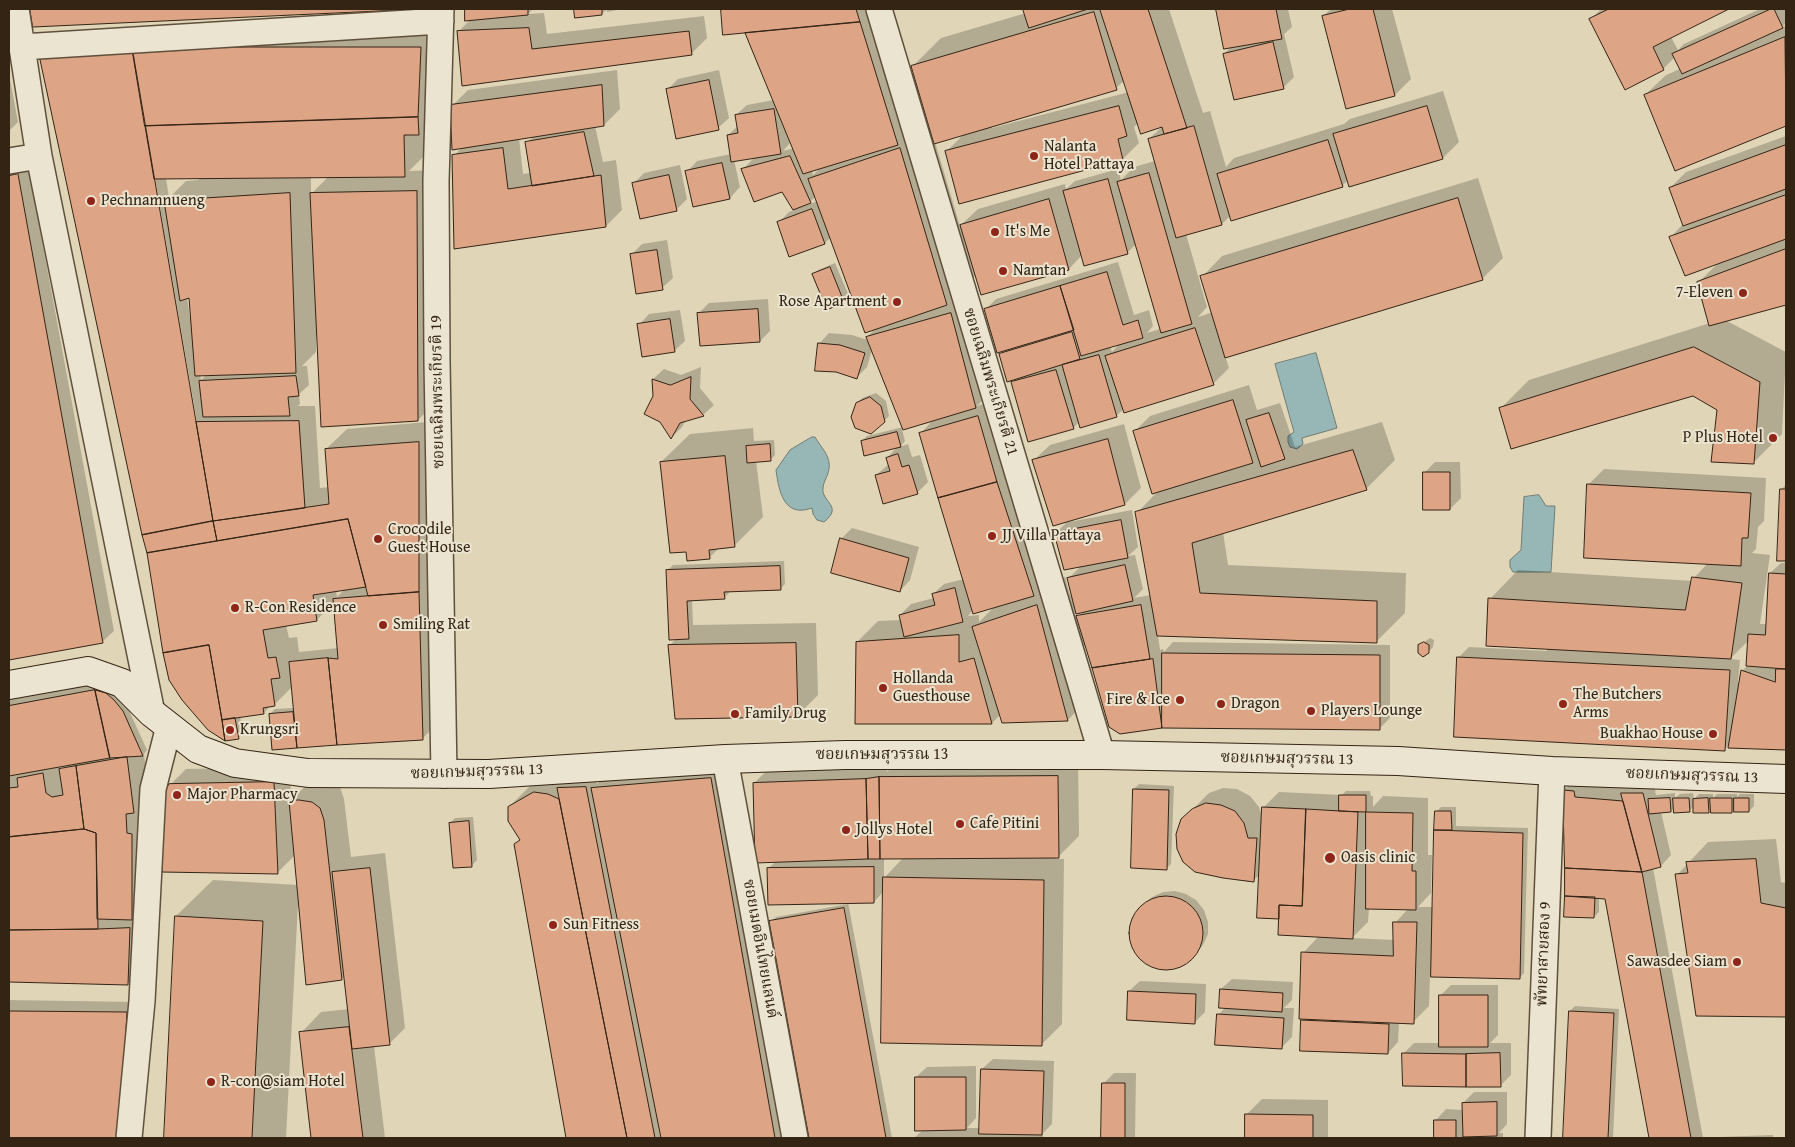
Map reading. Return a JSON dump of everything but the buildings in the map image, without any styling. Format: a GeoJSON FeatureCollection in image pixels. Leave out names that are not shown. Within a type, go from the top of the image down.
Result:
{"type":"FeatureCollection","features":[{"type":"Feature","properties":{"kind":"street"},"geometry":{"type":"LineString","coordinates":[[16,9],[39,156],[160,719],[152,789],[142,1001],[129,1138]]}},
{"type":"Feature","properties":{"kind":"street","name":"ซอยเฉลิมพระเกียรติ 21"},"geometry":{"type":"LineString","coordinates":[[879,9],[1102,755]]}},
{"type":"Feature","properties":{"kind":"street"},"geometry":{"type":"LineString","coordinates":[[22,47],[441,15]]}},
{"type":"Feature","properties":{"kind":"street","name":"ซอยเฉลิมพระเกียรติ 19"},"geometry":{"type":"LineString","coordinates":[[441,15],[437,135],[437,361],[444,775]]}},
{"type":"Feature","properties":{"kind":"street"},"geometry":{"type":"LineString","coordinates":[[9,161],[39,156]]}},
{"type":"Feature","properties":{"kind":"street","name":"ซอยเกษมสุวรรณ 13"},"geometry":{"type":"LineString","coordinates":[[9,685],[88,672],[122,683],[160,719],[198,749],[235,763],[308,773],[489,774],[725,759],[845,754],[1102,755],[1398,761],[1552,771],[1786,779]]}},
{"type":"Feature","properties":{"kind":"street","name":"ซอยเมดอินไทยแลนด์"},"geometry":{"type":"LineString","coordinates":[[725,759],[795,1138]]}},
{"type":"Feature","properties":{"kind":"street","name":"พัทยาสายสอง 9"},"geometry":{"type":"LineString","coordinates":[[1538,1138],[1552,771]]}},
{"type":"Feature","properties":{"kind":"water"},"geometry":{"type":"Polygon","coordinates":[[[1316,353],[1337,428],[1302,438],[1303,444],[1297,449],[1290,447],[1288,442],[1288,436],[1294,432],[1275,364],[1316,353]]]}},
{"type":"Feature","properties":{"kind":"water"},"geometry":{"type":"Polygon","coordinates":[[[815,437],[824,450],[829,463],[823,493],[832,508],[832,512],[830,517],[824,522],[817,520],[812,508],[803,510],[789,506],[781,494],[776,470],[790,450],[815,437]]]}},
{"type":"Feature","properties":{"kind":"water"},"geometry":{"type":"Polygon","coordinates":[[[1539,495],[1546,506],[1555,506],[1551,572],[1513,572],[1510,567],[1510,560],[1521,550],[1524,497],[1539,495]]]}},
{"type":"Feature","properties":{"kind":"place","name":"Nalanta Hotel Pattaya"},"geometry":{"type":"Point","coordinates":[1034,156]}},
{"type":"Feature","properties":{"kind":"place","name":"Pechnamnueng"},"geometry":{"type":"Point","coordinates":[91,201]}},
{"type":"Feature","properties":{"kind":"place","name":"It's Me"},"geometry":{"type":"Point","coordinates":[995,232]}},
{"type":"Feature","properties":{"kind":"place","name":"Namtan"},"geometry":{"type":"Point","coordinates":[1003,271]}},
{"type":"Feature","properties":{"kind":"place","name":"7-Eleven"},"geometry":{"type":"Point","coordinates":[1743,293]}},
{"type":"Feature","properties":{"kind":"place","name":"Rose Apartment"},"geometry":{"type":"Point","coordinates":[897,302]}},
{"type":"Feature","properties":{"kind":"place","name":"P Plus Hotel"},"geometry":{"type":"Point","coordinates":[1773,438]}},
{"type":"Feature","properties":{"kind":"place","name":"JJ Villa Pattaya"},"geometry":{"type":"Point","coordinates":[992,536]}},
{"type":"Feature","properties":{"kind":"place","name":"Crocodile Guest House"},"geometry":{"type":"Point","coordinates":[378,539]}},
{"type":"Feature","properties":{"kind":"place","name":"R-Con Residence"},"geometry":{"type":"Point","coordinates":[235,608]}},
{"type":"Feature","properties":{"kind":"place","name":"Smiling Rat"},"geometry":{"type":"Point","coordinates":[383,625]}},
{"type":"Feature","properties":{"kind":"place","name":"Hollanda Guesthouse"},"geometry":{"type":"Point","coordinates":[883,688]}},
{"type":"Feature","properties":{"kind":"place","name":"Fire & Ice"},"geometry":{"type":"Point","coordinates":[1180,700]}},
{"type":"Feature","properties":{"kind":"place","name":"Dragon"},"geometry":{"type":"Point","coordinates":[1221,704]}},
{"type":"Feature","properties":{"kind":"place","name":"The Butchers Arms"},"geometry":{"type":"Point","coordinates":[1563,704]}},
{"type":"Feature","properties":{"kind":"place","name":"Players Lounge"},"geometry":{"type":"Point","coordinates":[1311,711]}},
{"type":"Feature","properties":{"kind":"place","name":"Family Drug"},"geometry":{"type":"Point","coordinates":[735,714]}},
{"type":"Feature","properties":{"kind":"place","name":"Krungsri"},"geometry":{"type":"Point","coordinates":[230,730]}},
{"type":"Feature","properties":{"kind":"place","name":"Buakhao House"},"geometry":{"type":"Point","coordinates":[1713,734]}},
{"type":"Feature","properties":{"kind":"place","name":"Major Pharmacy"},"geometry":{"type":"Point","coordinates":[177,795]}},
{"type":"Feature","properties":{"kind":"place","name":"Cafe Pitini"},"geometry":{"type":"Point","coordinates":[960,824]}},
{"type":"Feature","properties":{"kind":"place","name":"Jollys Hotel"},"geometry":{"type":"Point","coordinates":[846,830]}},
{"type":"Feature","properties":{"kind":"place","name":"Oasis clinic"},"geometry":{"type":"Point","coordinates":[1330,858]}},
{"type":"Feature","properties":{"kind":"place","name":"Sun Fitness"},"geometry":{"type":"Point","coordinates":[553,925]}},
{"type":"Feature","properties":{"kind":"place","name":"Sawasdee Siam"},"geometry":{"type":"Point","coordinates":[1737,962]}},
{"type":"Feature","properties":{"kind":"place","name":"R-con@siam Hotel"},"geometry":{"type":"Point","coordinates":[211,1082]}}]}
